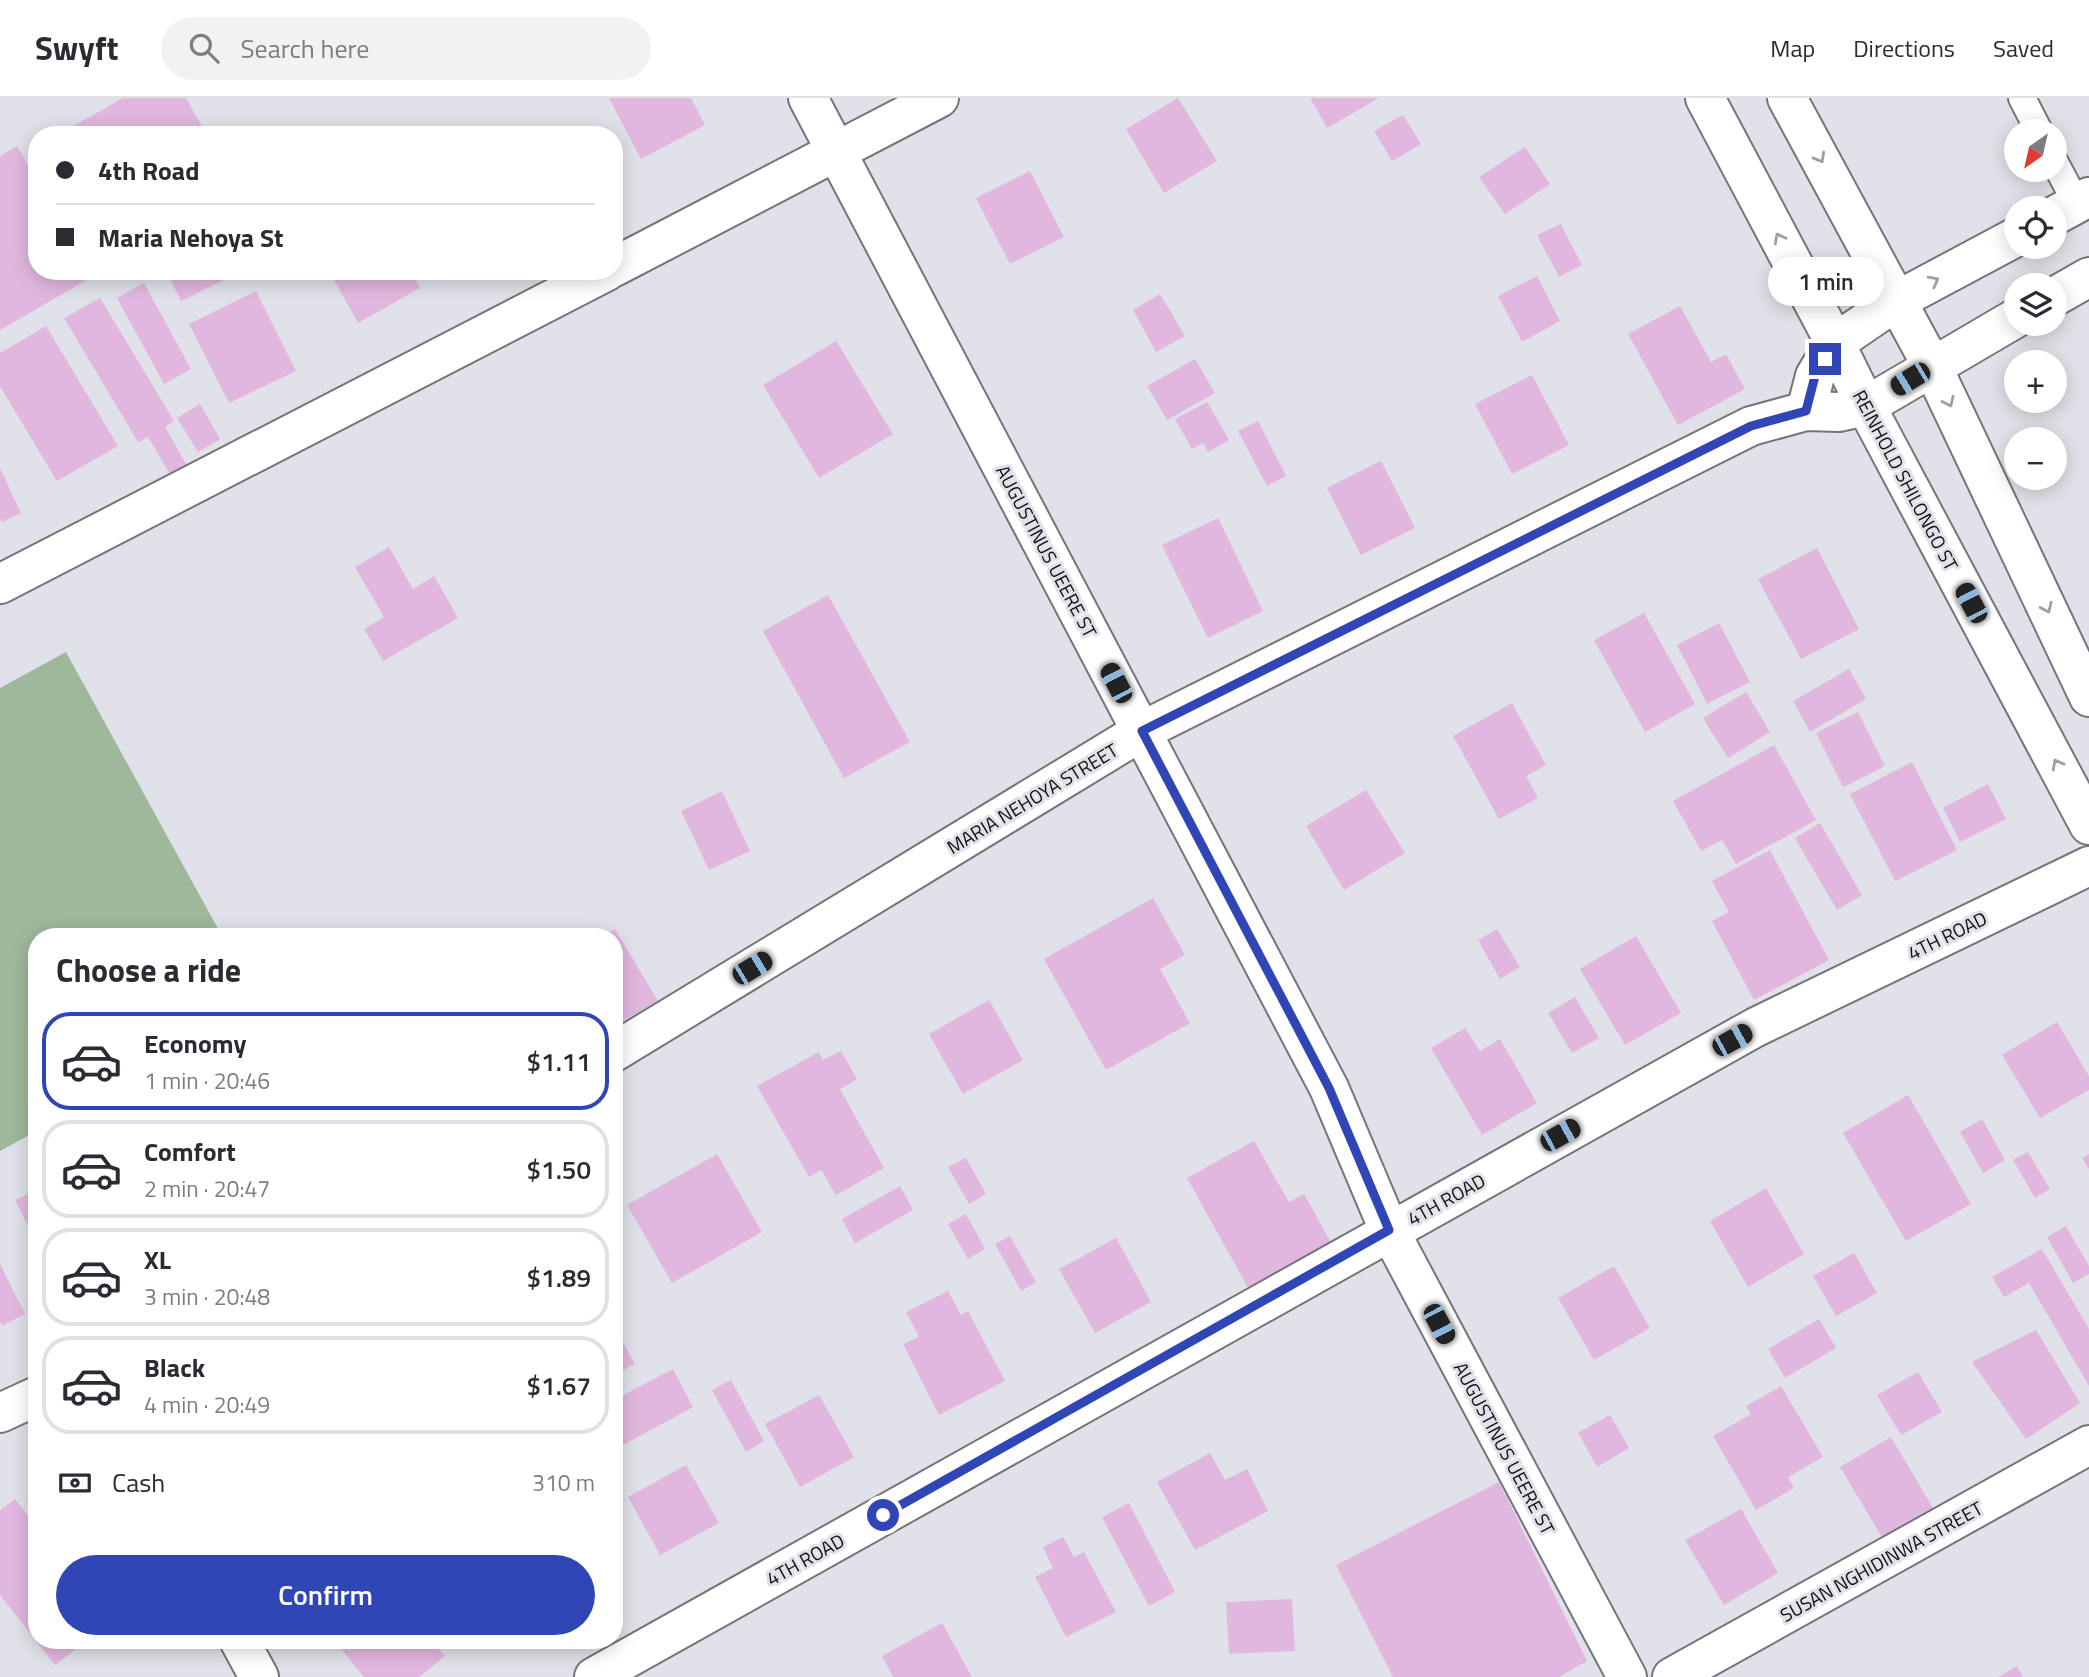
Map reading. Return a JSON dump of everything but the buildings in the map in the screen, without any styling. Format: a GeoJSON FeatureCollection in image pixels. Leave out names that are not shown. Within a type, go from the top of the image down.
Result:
{"type":"FeatureCollection","features":[{"type":"Feature","properties":{"kind":"street","name":"AUGUSTINUS UEERE ST"},"geometry":{"type":"LineString","coordinates":[[808,98],[1329,1088],[1389,1230],[1627,1677]]}},
{"type":"Feature","properties":{"kind":"street"},"geometry":{"type":"LineString","coordinates":[[623,262],[939,98]]}},
{"type":"Feature","properties":{"kind":"street","name":"REINHOLD SHILONGO ST"},"geometry":{"type":"LineString","coordinates":[[1705,98],[2089,825]]}},
{"type":"Feature","properties":{"kind":"street"},"geometry":{"type":"LineString","coordinates":[[1787,98],[1932,366],[2089,697]]}},
{"type":"Feature","properties":{"kind":"street"},"geometry":{"type":"LineString","coordinates":[[1806,411],[1815,376],[1835,343],[1898,300],[2004,243]]}},
{"type":"Feature","properties":{"kind":"street"},"geometry":{"type":"LineString","coordinates":[[2067,290],[2089,277]]}},
{"type":"Feature","properties":{"kind":"street"},"geometry":{"type":"LineString","coordinates":[[0,584],[590,280]]}},
{"type":"Feature","properties":{"kind":"street"},"geometry":{"type":"LineString","coordinates":[[1866,406],[2004,325]]}},
{"type":"Feature","properties":{"kind":"street","name":"MARIA NEHOYA STREET"},"geometry":{"type":"LineString","coordinates":[[623,1047],[1142,731],[1751,426],[1806,411],[1839,412],[1866,406]]}},
{"type":"Feature","properties":{"kind":"street","name":"4TH ROAD"},"geometry":{"type":"LineString","coordinates":[[594,1677],[1756,1027],[2089,866]]}},
{"type":"Feature","properties":{"kind":"street"},"geometry":{"type":"LineString","coordinates":[[0,1413],[28,1400]]}},
{"type":"Feature","properties":{"kind":"street","name":"SUSAN NGHIDINWA STREET"},"geometry":{"type":"LineString","coordinates":[[1672,1677],[2089,1445]]}},
{"type":"Feature","properties":{"kind":"street"},"geometry":{"type":"LineString","coordinates":[[244,1649],[260,1677]]}},
{"type":"Feature","properties":{"kind":"lane"},"geometry":{"type":"LineString","coordinates":[[2022,98],[2033,119]]}},
{"type":"Feature","properties":{"kind":"lane"},"geometry":{"type":"LineString","coordinates":[[2063,182],[2073,206]]}},
{"type":"Feature","properties":{"kind":"green space"},"geometry":{"type":"Polygon","coordinates":[[[66,652],[218,928],[28,928],[28,1136],[0,1151],[0,688],[66,652]]]}},
{"type":"Feature","properties":{"kind":"route"},"geometry":{"type":"LineString","coordinates":[[883,1515],[1389,1230],[1329,1088],[1142,731],[1751,426],[1806,411],[1815,376],[1825,359]]}}]}
